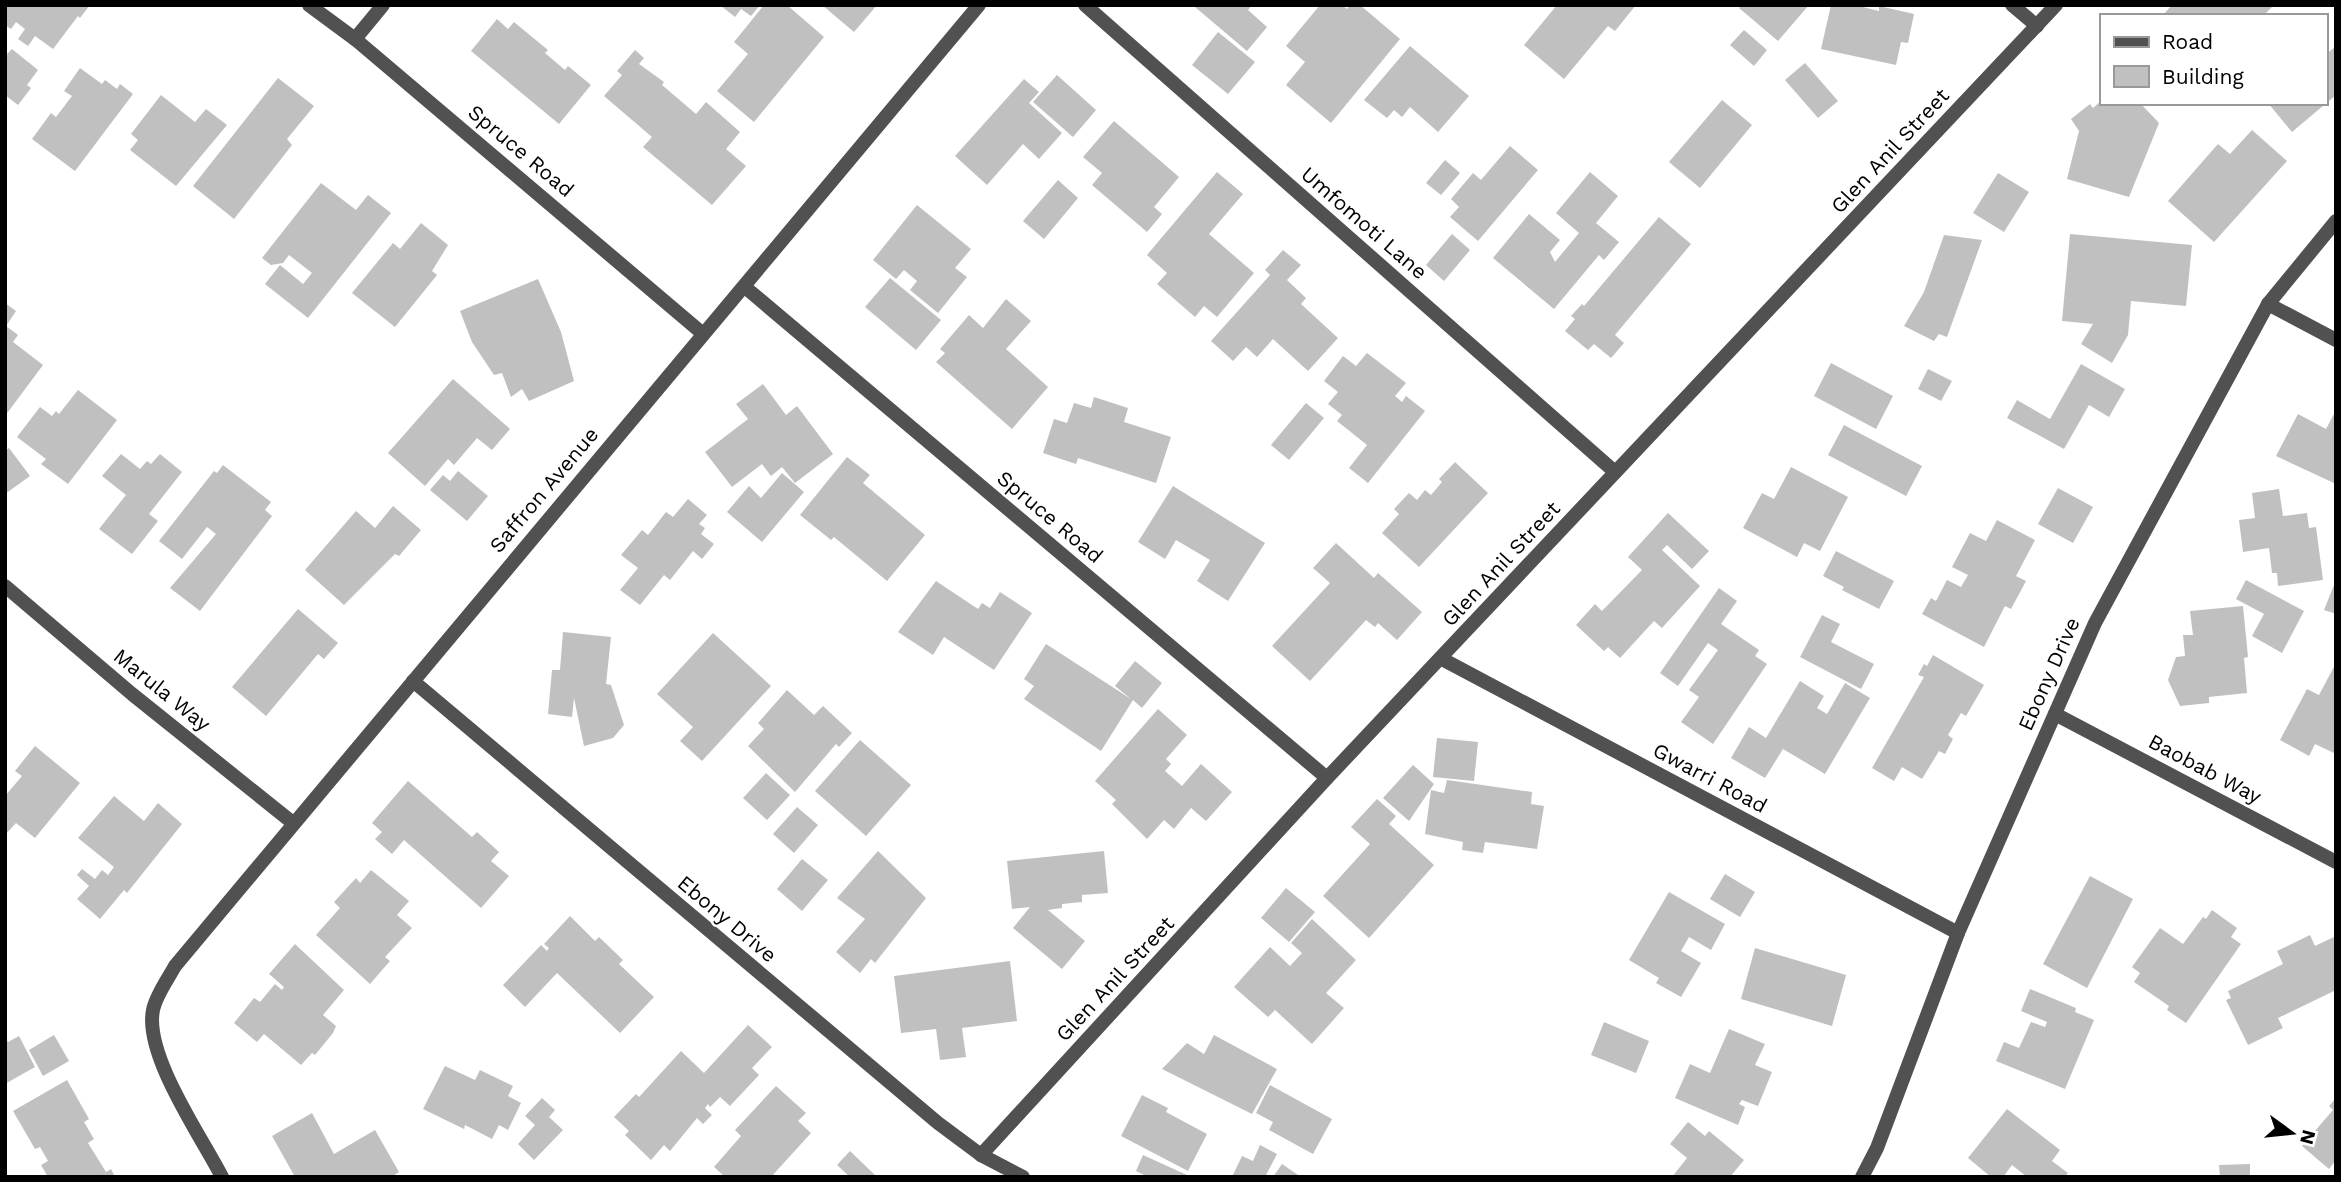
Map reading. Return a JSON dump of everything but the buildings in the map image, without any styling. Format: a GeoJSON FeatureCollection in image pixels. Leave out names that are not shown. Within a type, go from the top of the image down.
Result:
{"type":"FeatureCollection","features":[{"type":"Feature","properties":{"kind":"street","name":"Spruce Road"},"geometry":{"type":"LineString","coordinates":[[310,5],[355,39],[702,333]]}},
{"type":"Feature","properties":{"kind":"street"},"geometry":{"type":"LineString","coordinates":[[355,39],[383,5]]}},
{"type":"Feature","properties":{"kind":"street","name":"Saffron Avenue"},"geometry":{"type":"LineString","coordinates":[[222,1177],[166,1075],[153,1040],[153,1009],[175,966],[702,333],[746,288],[979,5]]}},
{"type":"Feature","properties":{"kind":"street","name":"Umfomoti Lane"},"geometry":{"type":"LineString","coordinates":[[1085,5],[1615,472]]}},
{"type":"Feature","properties":{"kind":"street"},"geometry":{"type":"LineString","coordinates":[[2012,5],[2037,26]]}},
{"type":"Feature","properties":{"kind":"street","name":"Glen Anil Street"},"geometry":{"type":"LineString","coordinates":[[981,1155],[1327,778],[2056,5]]}},
{"type":"Feature","properties":{"kind":"street","name":"Ebony Drive"},"geometry":{"type":"LineString","coordinates":[[1861,1177],[1877,1148],[1958,933],[2095,623],[2268,304],[2336,221]]}},
{"type":"Feature","properties":{"kind":"street","name":"Spruce Road"},"geometry":{"type":"LineString","coordinates":[[746,288],[1327,778]]}},
{"type":"Feature","properties":{"kind":"street"},"geometry":{"type":"LineString","coordinates":[[2268,304],[2336,340]]}},
{"type":"Feature","properties":{"kind":"street","name":"Marula Way"},"geometry":{"type":"LineString","coordinates":[[5,586],[132,694],[293,823]]}},
{"type":"Feature","properties":{"kind":"street","name":"Gwarri Road"},"geometry":{"type":"LineString","coordinates":[[1442,659],[1958,933]]}},
{"type":"Feature","properties":{"kind":"street","name":"Ebony Drive"},"geometry":{"type":"LineString","coordinates":[[413,681],[938,1124],[981,1155],[1023,1177]]}},
{"type":"Feature","properties":{"kind":"street","name":"Baobab Way"},"geometry":{"type":"LineString","coordinates":[[2055,714],[2336,862]]}}]}
